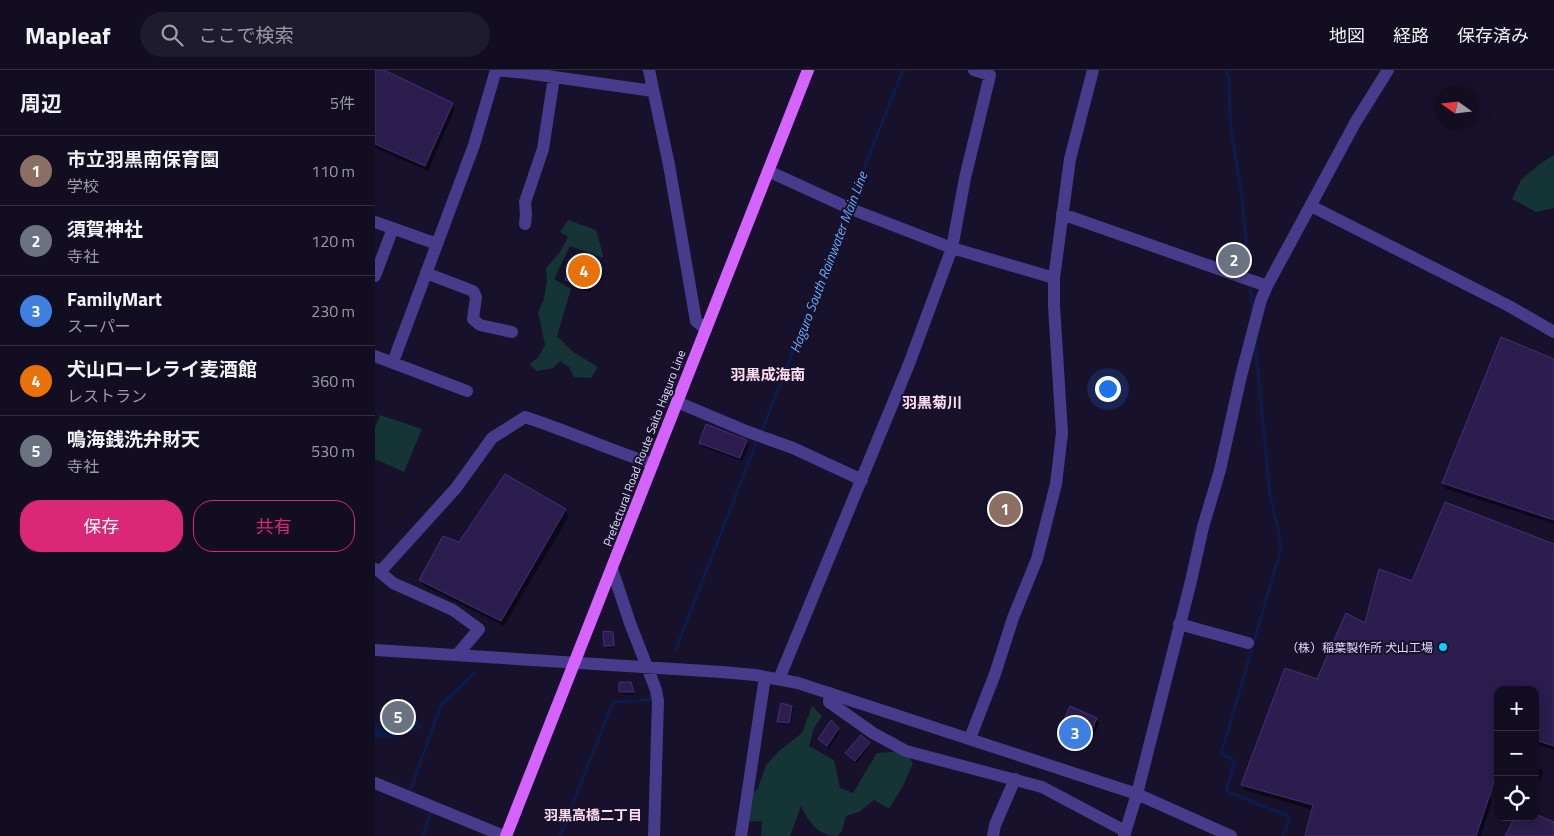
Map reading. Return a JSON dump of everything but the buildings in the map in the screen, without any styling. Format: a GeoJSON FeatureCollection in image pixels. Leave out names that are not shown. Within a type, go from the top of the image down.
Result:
{"type":"FeatureCollection","features":[{"type":"Feature","properties":{"kind":"main road","name":"Prefectural Road Route Saito Haguro Line"},"geometry":{"type":"LineString","coordinates":[[505,836],[809,70]]}},
{"type":"Feature","properties":{"kind":"street"},"geometry":{"type":"LineString","coordinates":[[393,362],[473,145],[496,70],[526,72],[653,91]]}},
{"type":"Feature","properties":{"kind":"street"},"geometry":{"type":"LineString","coordinates":[[649,70],[669,165],[696,321],[706,329]]}},
{"type":"Feature","properties":{"kind":"street"},"geometry":{"type":"LineString","coordinates":[[779,679],[909,364],[951,248],[965,178],[990,75],[974,70]]}},
{"type":"Feature","properties":{"kind":"street"},"geometry":{"type":"LineString","coordinates":[[970,738],[995,674],[1013,618],[1037,559],[1056,484],[1062,433],[1054,278],[1070,158],[1093,70]]}},
{"type":"Feature","properties":{"kind":"street"},"geometry":{"type":"LineString","coordinates":[[830,693],[829,702],[873,733],[906,751],[1042,787],[1125,833],[1137,794],[1203,527],[1220,470],[1241,376],[1261,300],[1355,123],[1388,70]]}},
{"type":"Feature","properties":{"kind":"street"},"geometry":{"type":"LineString","coordinates":[[525,224],[525,202],[543,149],[554,77]]}},
{"type":"Feature","properties":{"kind":"street"},"geometry":{"type":"LineString","coordinates":[[768,171],[848,208],[951,248],[1054,278]]}},
{"type":"Feature","properties":{"kind":"street"},"geometry":{"type":"LineString","coordinates":[[1311,206],[1509,306],[1554,332]]}},
{"type":"Feature","properties":{"kind":"street"},"geometry":{"type":"LineString","coordinates":[[1062,214],[1267,286]]}},
{"type":"Feature","properties":{"kind":"street"},"geometry":{"type":"LineString","coordinates":[[375,222],[437,244]]}},
{"type":"Feature","properties":{"kind":"street"},"geometry":{"type":"LineString","coordinates":[[375,276],[393,228]]}},
{"type":"Feature","properties":{"kind":"street"},"geometry":{"type":"LineString","coordinates":[[427,273],[473,291],[476,297],[473,319],[480,325],[512,332]]}},
{"type":"Feature","properties":{"kind":"street"},"geometry":{"type":"LineString","coordinates":[[375,356],[467,391]]}},
{"type":"Feature","properties":{"kind":"street"},"geometry":{"type":"LineString","coordinates":[[677,402],[793,448],[862,480]]}},
{"type":"Feature","properties":{"kind":"street"},"geometry":{"type":"LineString","coordinates":[[457,655],[479,629],[453,610],[393,583],[377,570],[456,488],[492,438],[525,417],[621,454],[653,464]]}},
{"type":"Feature","properties":{"kind":"street"},"geometry":{"type":"LineString","coordinates":[[612,569],[629,623],[648,667],[658,701],[654,836]]}},
{"type":"Feature","properties":{"kind":"street"},"geometry":{"type":"LineString","coordinates":[[1179,624],[1248,643]]}},
{"type":"Feature","properties":{"kind":"street"},"geometry":{"type":"LineString","coordinates":[[375,650],[648,667],[765,677],[798,683],[1137,794],[1231,836]]}},
{"type":"Feature","properties":{"kind":"street"},"geometry":{"type":"LineString","coordinates":[[741,836],[765,677]]}},
{"type":"Feature","properties":{"kind":"street"},"geometry":{"type":"LineString","coordinates":[[993,836],[995,825],[1015,779]]}},
{"type":"Feature","properties":{"kind":"street"},"geometry":{"type":"LineString","coordinates":[[375,783],[505,836]]}},
{"type":"Feature","properties":{"kind":"green space"},"geometry":{"type":"Polygon","coordinates":[[[1554,155],[1554,208],[1536,212],[1512,199],[1521,180],[1554,155]]]}},
{"type":"Feature","properties":{"kind":"green space"},"geometry":{"type":"Polygon","coordinates":[[[568,220],[596,230],[603,255],[603,258],[570,246],[554,279],[571,289],[557,336],[573,352],[598,367],[591,378],[574,377],[569,367],[560,361],[553,368],[537,371],[529,364],[538,358],[545,345],[538,312],[544,299],[547,281],[546,268],[560,252],[568,237],[560,232],[568,220]]]}},
{"type":"Feature","properties":{"kind":"green space"},"geometry":{"type":"Polygon","coordinates":[[[380,415],[422,429],[404,472],[375,459],[375,428],[380,415]]]}},
{"type":"Feature","properties":{"kind":"green space"},"geometry":{"type":"Polygon","coordinates":[[[392,698],[397,705],[396,715],[398,724],[388,727],[382,726],[379,720],[379,713],[384,711],[385,704],[392,698]]]}},
{"type":"Feature","properties":{"kind":"green space"},"geometry":{"type":"Polygon","coordinates":[[[812,706],[822,716],[814,728],[809,746],[834,760],[840,788],[853,793],[877,753],[906,751],[913,764],[902,788],[889,809],[874,800],[859,812],[846,816],[842,831],[837,836],[824,834],[819,831],[807,817],[801,806],[790,836],[761,836],[762,821],[743,822],[743,806],[758,788],[766,765],[779,751],[802,733],[812,706]]]}},
{"type":"Feature","properties":{"kind":"water"},"geometry":{"type":"Polygon","coordinates":[[[418,718],[422,727],[410,733],[388,738],[375,738],[376,723],[384,729],[398,730],[412,726],[410,720],[418,718]]]}},
{"type":"Feature","properties":{"kind":"waterway","name":"Haguro South Rainwater Main Line"},"geometry":{"type":"LineString","coordinates":[[850,204],[903,70]]}},
{"type":"Feature","properties":{"kind":"waterway"},"geometry":{"type":"LineString","coordinates":[[1226,70],[1229,82],[1232,137],[1241,189],[1250,277]]}},
{"type":"Feature","properties":{"kind":"waterway","name":"Haguro South Rainwater Main Line"},"geometry":{"type":"LineString","coordinates":[[761,433],[848,210]]}},
{"type":"Feature","properties":{"kind":"waterway"},"geometry":{"type":"LineString","coordinates":[[1250,284],[1253,312]]}},
{"type":"Feature","properties":{"kind":"waterway"},"geometry":{"type":"LineString","coordinates":[[1255,341],[1270,495],[1281,549],[1221,754],[1235,761],[1226,791],[1290,817],[1283,836]]}},
{"type":"Feature","properties":{"kind":"waterway","name":"Haguro South Rainwater Main Line"},"geometry":{"type":"LineString","coordinates":[[676,649],[758,438]]}},
{"type":"Feature","properties":{"kind":"waterway"},"geometry":{"type":"LineString","coordinates":[[412,792],[410,791],[441,705],[476,672]]}},
{"type":"Feature","properties":{"kind":"waterway","name":"Haguro South Rainwater Main Line"},"geometry":{"type":"LineString","coordinates":[[560,836],[613,702],[651,700],[651,694]]}},
{"type":"Feature","properties":{"kind":"waterway"},"geometry":{"type":"LineString","coordinates":[[423,836],[432,810]]}},
{"type":"Feature","properties":{"kind":"place","name":"須賀神社"},"geometry":{"type":"Point","coordinates":[1234,260]}},
{"type":"Feature","properties":{"kind":"place","name":"犬山ローレライ麦酒館"},"geometry":{"type":"Point","coordinates":[584,271]}},
{"type":"Feature","properties":{"kind":"place","name":"市立羽黒南保育園"},"geometry":{"type":"Point","coordinates":[1005,509]}},
{"type":"Feature","properties":{"kind":"place","name":"（株）稲葉製作所 犬山工場"},"geometry":{"type":"Point","coordinates":[1443,647]}},
{"type":"Feature","properties":{"kind":"place","name":"鳴海銭洗弁財天"},"geometry":{"type":"Point","coordinates":[398,717]}},
{"type":"Feature","properties":{"kind":"place","name":"FamilyMart"},"geometry":{"type":"Point","coordinates":[1075,733]}},
{"type":"Feature","properties":{"kind":"district","name":"羽黒成海南"},"geometry":{"type":"Point","coordinates":[768,374]}},
{"type":"Feature","properties":{"kind":"district","name":"羽黒菊川"},"geometry":{"type":"Point","coordinates":[932,402]}},
{"type":"Feature","properties":{"kind":"district","name":"羽黒高橋二丁目"},"geometry":{"type":"Point","coordinates":[593,814]}}]}
